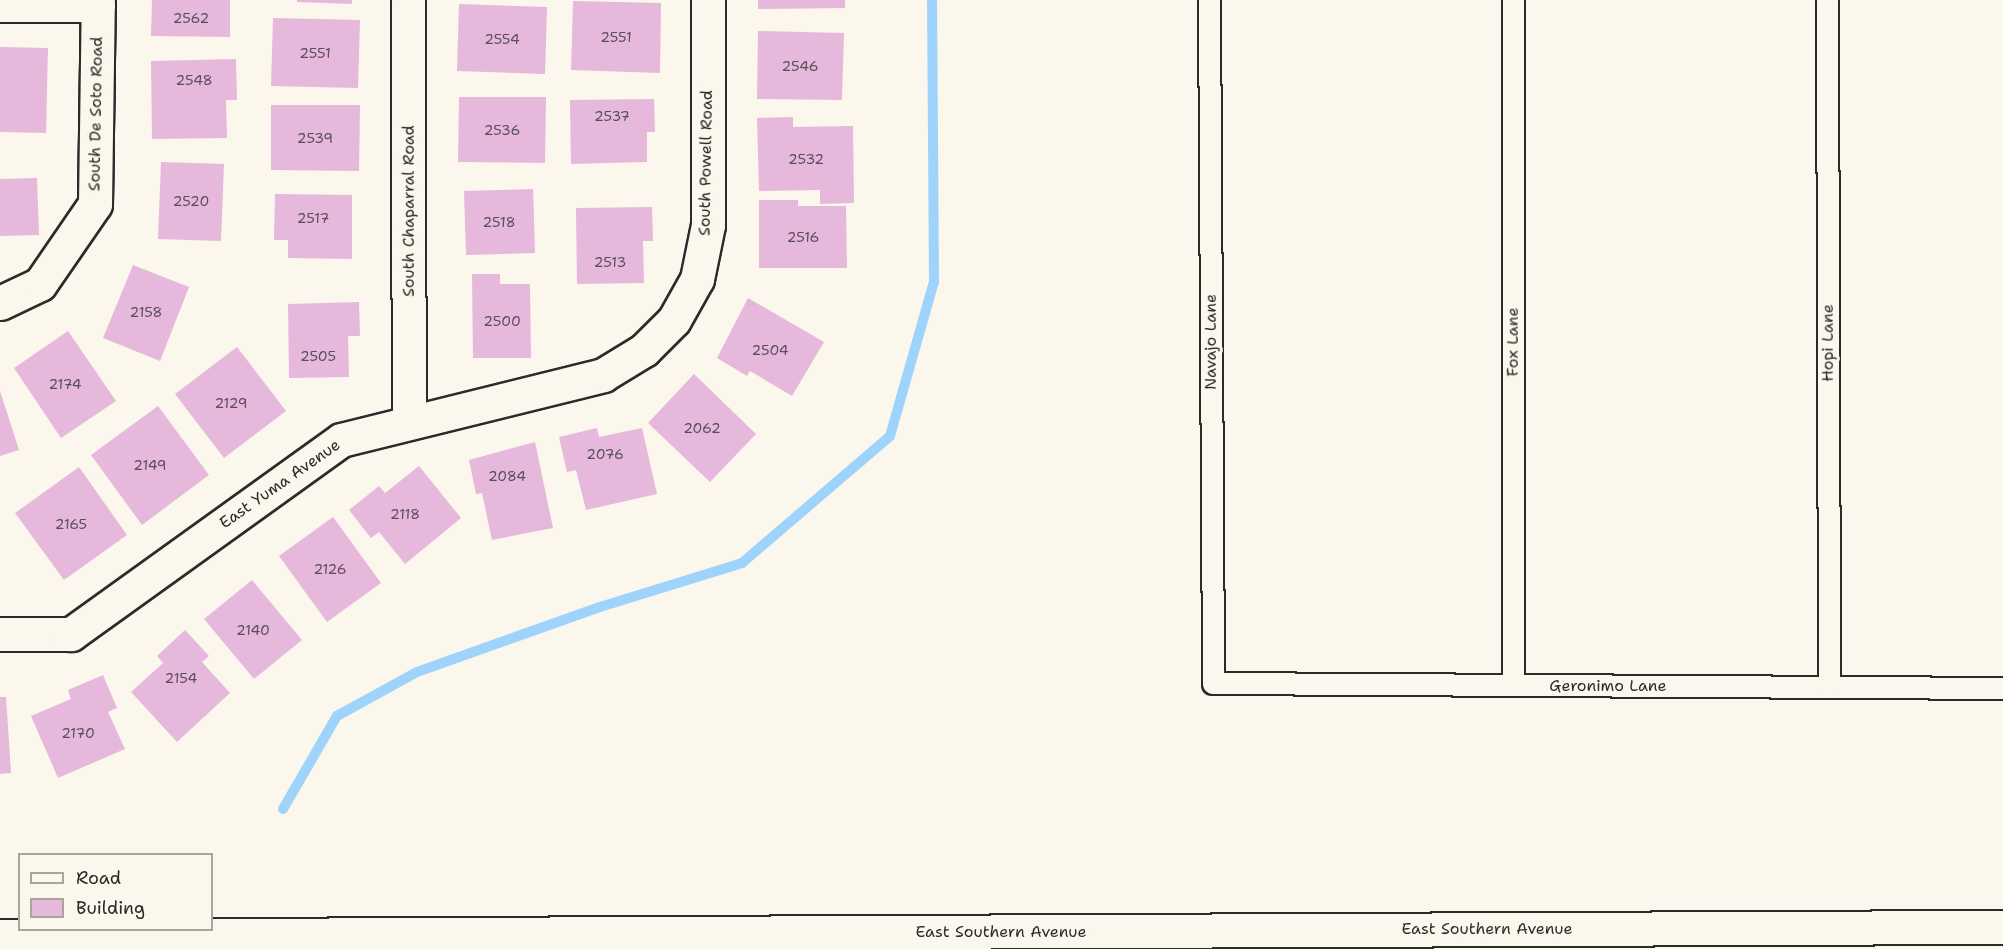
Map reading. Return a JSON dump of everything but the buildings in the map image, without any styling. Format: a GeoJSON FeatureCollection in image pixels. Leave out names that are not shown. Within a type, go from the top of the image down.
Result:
{"type":"FeatureCollection","features":[{"type":"Feature","properties":{"kind":"street","name":"South Chaparral Road"},"geometry":{"type":"LineString","coordinates":[[408,0],[409,422]]}},
{"type":"Feature","properties":{"kind":"street","name":"South Powell Road"},"geometry":{"type":"LineString","coordinates":[[674,320],[697,279],[708,225],[708,0]]}},
{"type":"Feature","properties":{"kind":"street"},"geometry":{"type":"LineString","coordinates":[[0,5],[98,2]]}},
{"type":"Feature","properties":{"kind":"street","name":"South De Soto Road"},"geometry":{"type":"LineString","coordinates":[[0,303],[40,284],[95,204],[98,2]]}},
{"type":"Feature","properties":{"kind":"street","name":"East Yuma Avenue"},"geometry":{"type":"LineString","coordinates":[[0,634],[71,633],[341,440],[603,375],[644,350],[674,320]]}},
{"type":"Feature","properties":{"kind":"street","name":"East Southern Avenue"},"geometry":{"type":"LineString","coordinates":[[0,936],[350,942],[1600,939],[2003,927]]}},
{"type":"Feature","properties":{"kind":"lane","name":"Navajo Lane"},"geometry":{"type":"LineString","coordinates":[[1209,0],[1213,683]]}},
{"type":"Feature","properties":{"kind":"lane","name":"Fox Lane"},"geometry":{"type":"LineString","coordinates":[[1513,0],[1513,685]]}},
{"type":"Feature","properties":{"kind":"lane","name":"Hopi Lane"},"geometry":{"type":"LineString","coordinates":[[1827,0],[1829,687]]}},
{"type":"Feature","properties":{"kind":"lane","name":"Geronimo Lane"},"geometry":{"type":"LineString","coordinates":[[1213,683],[2003,688]]}},
{"type":"Feature","properties":{"kind":"waterway"},"geometry":{"type":"LineString","coordinates":[[283,809],[337,716],[417,672],[600,607],[742,563],[890,436],[934,282],[932,0]]}}]}
